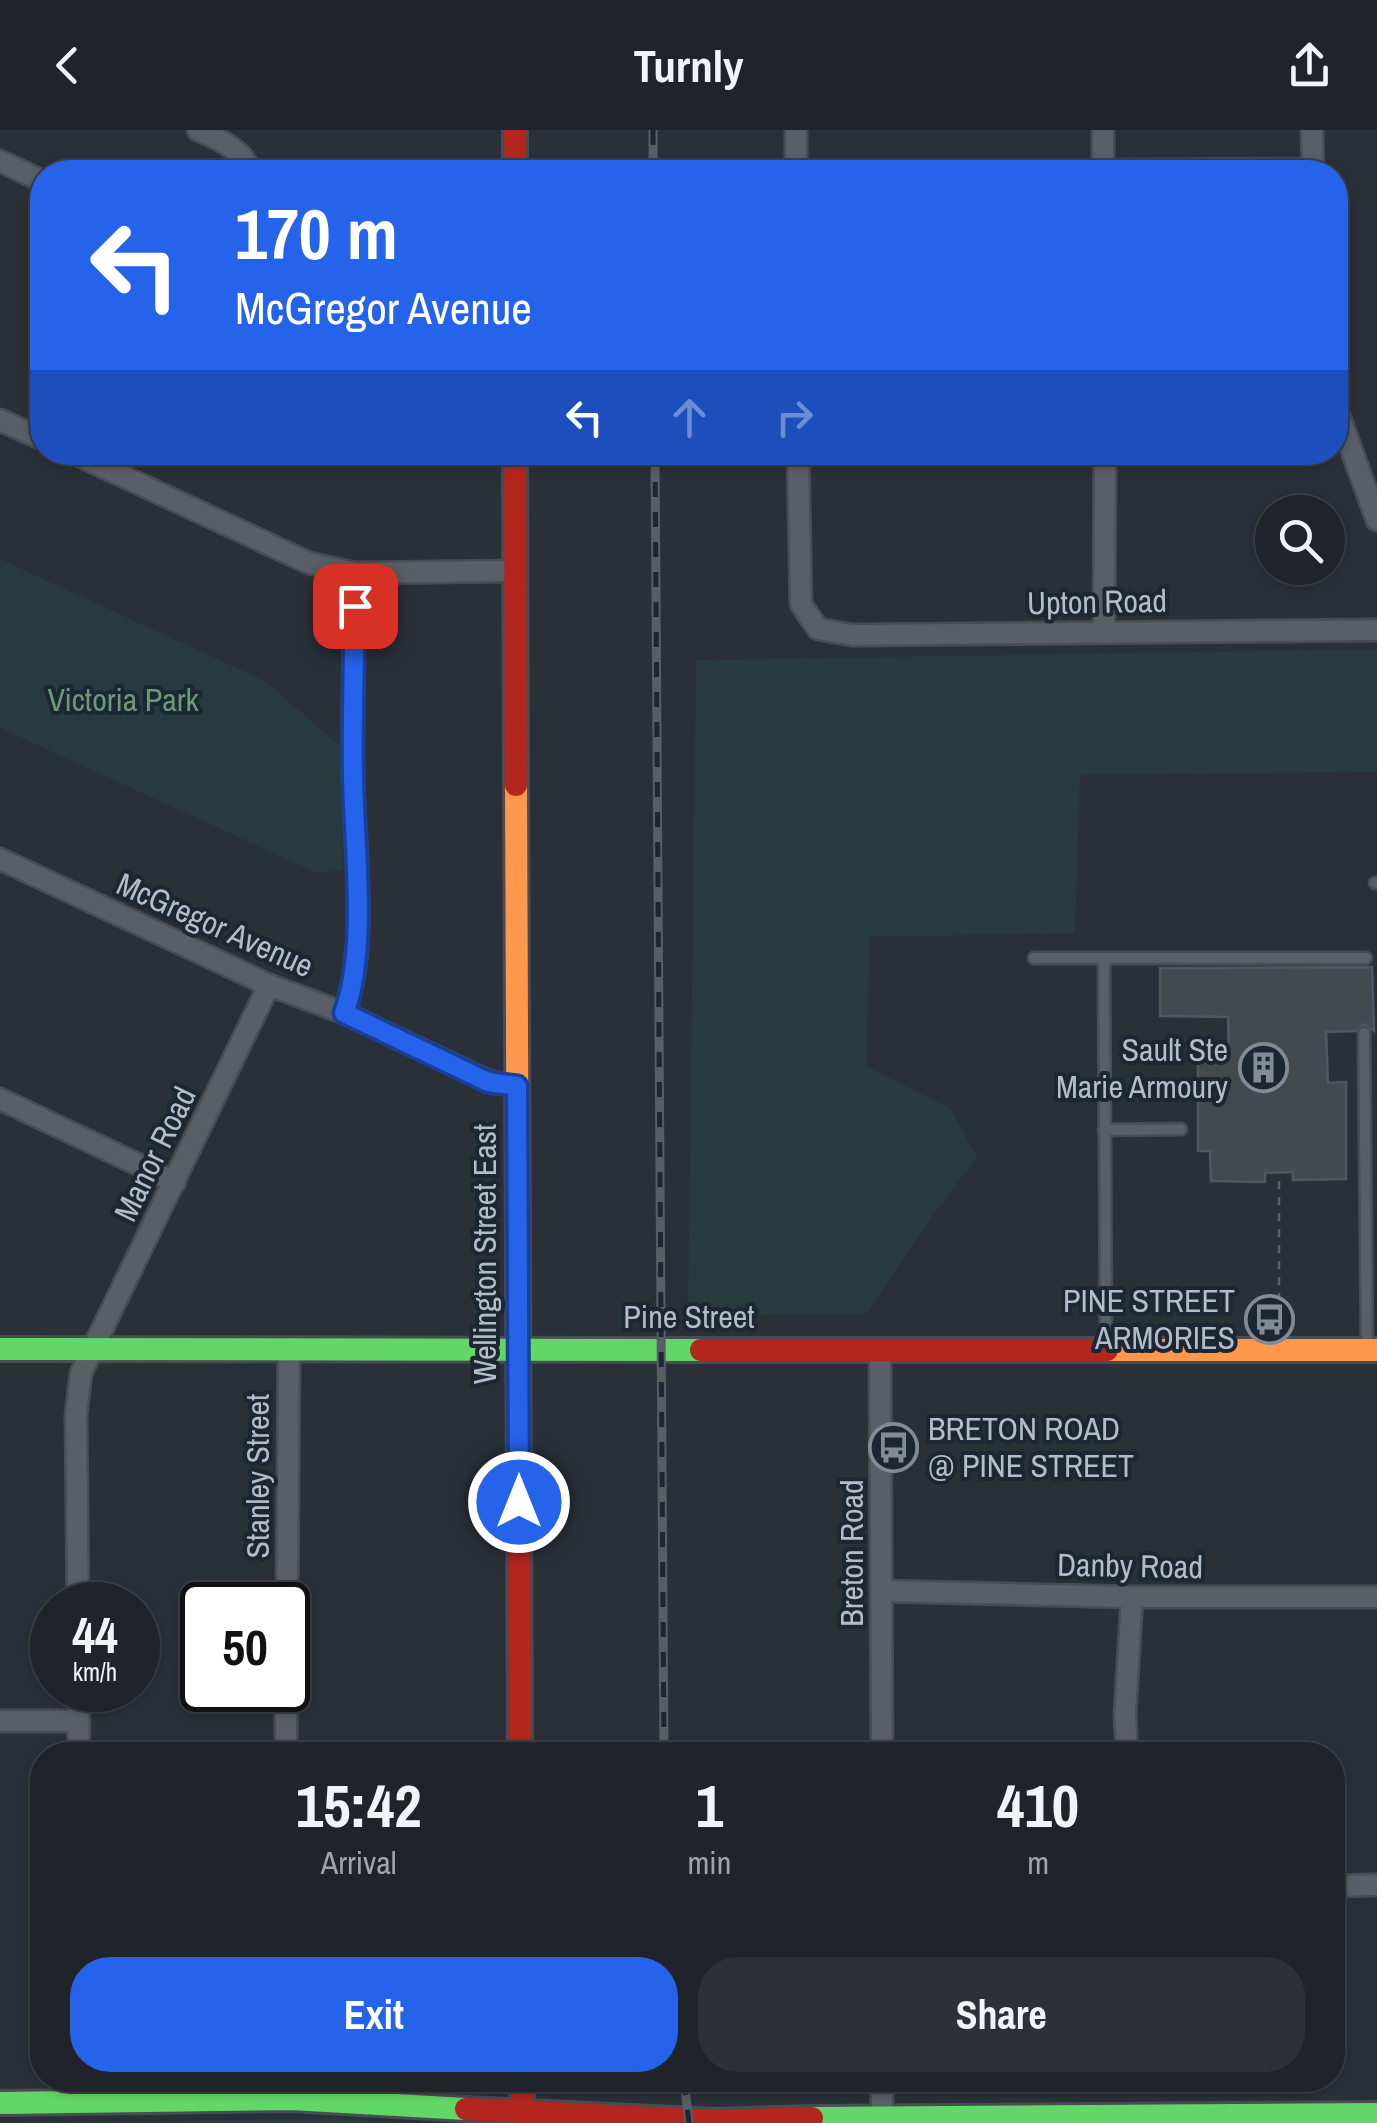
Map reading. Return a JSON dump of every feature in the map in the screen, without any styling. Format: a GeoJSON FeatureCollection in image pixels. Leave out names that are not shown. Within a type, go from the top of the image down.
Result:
{"type":"FeatureCollection","features":[{"type":"Feature","properties":{"kind":"street"},"geometry":{"type":"LineString","coordinates":[[198,130],[224,142],[246,160]]}},
{"type":"Feature","properties":{"kind":"street"},"geometry":{"type":"LineString","coordinates":[[515,130],[515,160]]}},
{"type":"Feature","properties":{"kind":"street"},"geometry":{"type":"LineString","coordinates":[[796,130],[796,160]]}},
{"type":"Feature","properties":{"kind":"street"},"geometry":{"type":"LineString","coordinates":[[1103,130],[1103,160]]}},
{"type":"Feature","properties":{"kind":"street"},"geometry":{"type":"LineString","coordinates":[[1312,130],[1313,160]]}},
{"type":"Feature","properties":{"kind":"street"},"geometry":{"type":"LineString","coordinates":[[0,161],[30,175]]}},
{"type":"Feature","properties":{"kind":"street"},"geometry":{"type":"LineString","coordinates":[[0,420],[30,434]]}},
{"type":"Feature","properties":{"kind":"street"},"geometry":{"type":"LineString","coordinates":[[1348,441],[1377,520]]}},
{"type":"Feature","properties":{"kind":"street"},"geometry":{"type":"LineString","coordinates":[[99,465],[310,563],[355,573],[516,571]]}},
{"type":"Feature","properties":{"kind":"street","name":"Wellington Street East"},"geometry":{"type":"LineString","coordinates":[[515,465],[520,1742]]}},
{"type":"Feature","properties":{"kind":"street","name":"Upton Road"},"geometry":{"type":"LineString","coordinates":[[798,465],[801,604],[818,629],[852,636],[1377,630]]}},
{"type":"Feature","properties":{"kind":"street"},"geometry":{"type":"LineString","coordinates":[[1104,632],[1105,465]]}},
{"type":"Feature","properties":{"kind":"street"},"geometry":{"type":"LineString","coordinates":[[344,1013],[353,991],[356,914],[355,573]]}},
{"type":"Feature","properties":{"kind":"street","name":"McGregor Avenue"},"geometry":{"type":"LineString","coordinates":[[0,859],[488,1082],[517,1086]]}},
{"type":"Feature","properties":{"kind":"street","name":"Manor Road"},"geometry":{"type":"LineString","coordinates":[[78,1582],[76,1415],[81,1374],[269,985]]}},
{"type":"Feature","properties":{"kind":"street"},"geometry":{"type":"LineString","coordinates":[[0,1099],[175,1182]]}},
{"type":"Feature","properties":{"kind":"street","name":"Stanley Street"},"geometry":{"type":"LineString","coordinates":[[287,1582],[290,1348]]}},
{"type":"Feature","properties":{"kind":"street","name":"Pine Street"},"geometry":{"type":"LineString","coordinates":[[0,1349],[1372,1350]]}},
{"type":"Feature","properties":{"kind":"street","name":"Breton Road"},"geometry":{"type":"LineString","coordinates":[[880,1351],[882,1742]]}},
{"type":"Feature","properties":{"kind":"street","name":"Danby Road"},"geometry":{"type":"LineString","coordinates":[[882,1591],[1377,1597]]}},
{"type":"Feature","properties":{"kind":"street"},"geometry":{"type":"LineString","coordinates":[[1126,1742],[1132,1597]]}},
{"type":"Feature","properties":{"kind":"street"},"geometry":{"type":"LineString","coordinates":[[78,1712],[79,1742]]}},
{"type":"Feature","properties":{"kind":"street"},"geometry":{"type":"LineString","coordinates":[[286,1712],[286,1742]]}},
{"type":"Feature","properties":{"kind":"street"},"geometry":{"type":"LineString","coordinates":[[0,1721],[78,1720]]}},
{"type":"Feature","properties":{"kind":"street"},"geometry":{"type":"LineString","coordinates":[[1345,1886],[1377,1886]]}},
{"type":"Feature","properties":{"kind":"street"},"geometry":{"type":"LineString","coordinates":[[0,2104],[74,2092]]}},
{"type":"Feature","properties":{"kind":"street"},"geometry":{"type":"LineString","coordinates":[[313,2092],[522,2119],[715,2121],[1377,2114]]}},
{"type":"Feature","properties":{"kind":"street"},"geometry":{"type":"LineString","coordinates":[[522,2092],[522,2119]]}},
{"type":"Feature","properties":{"kind":"street"},"geometry":{"type":"LineString","coordinates":[[882,2092],[882,2119]]}},
{"type":"Feature","properties":{"kind":"lane"},"geometry":{"type":"LineString","coordinates":[[1034,958],[1366,958]]}},
{"type":"Feature","properties":{"kind":"lane"},"geometry":{"type":"LineString","coordinates":[[1104,959],[1106,1350]]}},
{"type":"Feature","properties":{"kind":"lane"},"geometry":{"type":"LineString","coordinates":[[1364,1034],[1371,1055],[1372,1350]]}},
{"type":"Feature","properties":{"kind":"lane"},"geometry":{"type":"LineString","coordinates":[[1104,1130],[1181,1128]]}},
{"type":"Feature","properties":{"kind":"path"},"geometry":{"type":"LineString","coordinates":[[1279,1173],[1279,1317]]}},
{"type":"Feature","properties":{"kind":"green space","name":"Victoria Park"},"geometry":{"type":"Polygon","coordinates":[[[0,559],[265,681],[341,747],[343,870],[317,873],[0,728],[0,559]]]}},
{"type":"Feature","properties":{"kind":"green space"},"geometry":{"type":"Polygon","coordinates":[[[1377,649],[1377,772],[1080,775],[1075,933],[870,937],[866,1066],[950,1108],[977,1157],[866,1314],[688,1315],[696,660],[1377,649]]]}},
{"type":"Feature","properties":{"kind":"green space"},"geometry":{"type":"Polygon","coordinates":[[[338,2118],[403,2123],[0,2123],[338,2118]]]}},
{"type":"Feature","properties":{"kind":"building","name":"Sault Ste Marie Armoury"},"geometry":{"type":"Polygon","coordinates":[[[1372,967],[1374,1031],[1363,1024],[1356,1031],[1326,1032],[1328,1083],[1346,1082],[1346,1179],[1293,1180],[1293,1172],[1265,1173],[1265,1182],[1211,1181],[1210,1151],[1198,1151],[1198,1054],[1229,1054],[1228,1017],[1160,1016],[1160,968],[1372,967]]]}},
{"type":"Feature","properties":{"kind":"railway"},"geometry":{"type":"LineString","coordinates":[[653,130],[653,160]]}},
{"type":"Feature","properties":{"kind":"railway"},"geometry":{"type":"LineString","coordinates":[[655,465],[664,1742]]}},
{"type":"Feature","properties":{"kind":"railway"},"geometry":{"type":"LineString","coordinates":[[685,2092],[689,2123]]}},
{"type":"Feature","properties":{"kind":"traffic: fast"},"geometry":{"type":"LineString","coordinates":[[0,1349],[701,1350]]}},
{"type":"Feature","properties":{"kind":"traffic: fast"},"geometry":{"type":"LineString","coordinates":[[0,2103],[291,2099],[466,2109]]}},
{"type":"Feature","properties":{"kind":"traffic: fast"},"geometry":{"type":"LineString","coordinates":[[812,2118],[1377,2114]]}},
{"type":"Feature","properties":{"kind":"traffic: slow"},"geometry":{"type":"LineString","coordinates":[[516,785],[518,1270]]}},
{"type":"Feature","properties":{"kind":"traffic: slow"},"geometry":{"type":"LineString","coordinates":[[1107,1350],[1377,1350]]}},
{"type":"Feature","properties":{"kind":"traffic: jam"},"geometry":{"type":"LineString","coordinates":[[515,130],[515,160]]}},
{"type":"Feature","properties":{"kind":"traffic: jam"},"geometry":{"type":"LineString","coordinates":[[515,465],[516,785]]}},
{"type":"Feature","properties":{"kind":"traffic: jam"},"geometry":{"type":"LineString","coordinates":[[518,1270],[520,1742]]}},
{"type":"Feature","properties":{"kind":"traffic: jam"},"geometry":{"type":"LineString","coordinates":[[701,1350],[1107,1350]]}},
{"type":"Feature","properties":{"kind":"traffic: jam"},"geometry":{"type":"LineString","coordinates":[[522,2092],[522,2123]]}},
{"type":"Feature","properties":{"kind":"traffic: jam"},"geometry":{"type":"LineString","coordinates":[[466,2109],[715,2121],[812,2118]]}},
{"type":"Feature","properties":{"kind":"place","name":"Sault Ste Marie Armoury"},"geometry":{"type":"Point","coordinates":[1263,1068]}},
{"type":"Feature","properties":{"kind":"place","name":"PINE STREET ARMORIES"},"geometry":{"type":"Point","coordinates":[1270,1319]}},
{"type":"Feature","properties":{"kind":"place","name":"BRETON ROAD @ PINE STREET"},"geometry":{"type":"Point","coordinates":[893,1447]}},
{"type":"Feature","properties":{"kind":"route"},"geometry":{"type":"LineString","coordinates":[[355,606],[356,914],[353,991],[344,1013],[488,1082],[517,1086],[519,1502]]}}]}
